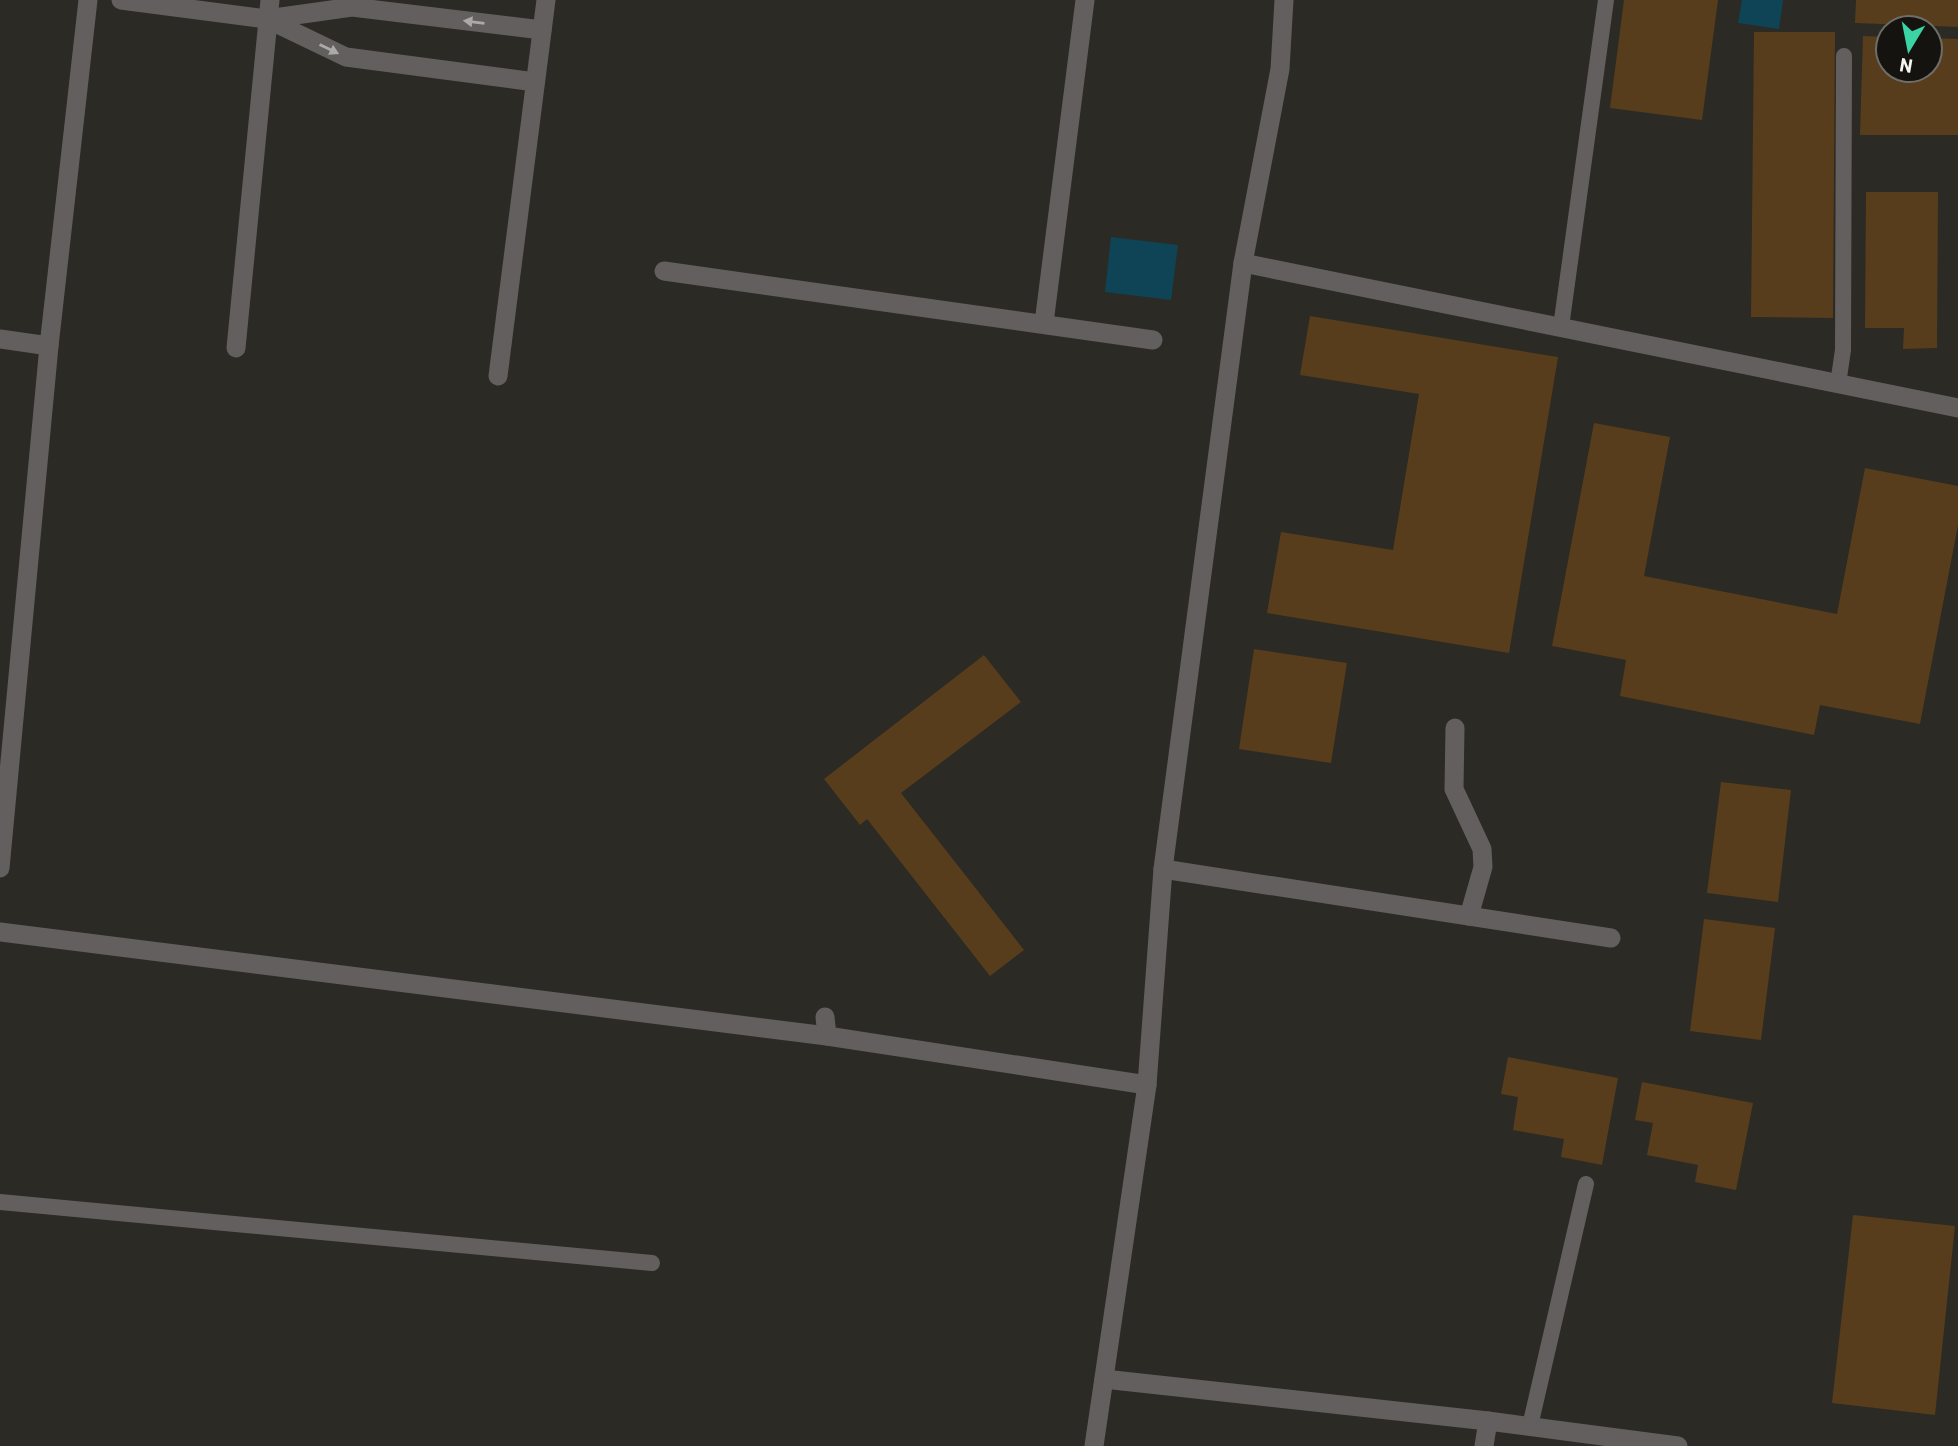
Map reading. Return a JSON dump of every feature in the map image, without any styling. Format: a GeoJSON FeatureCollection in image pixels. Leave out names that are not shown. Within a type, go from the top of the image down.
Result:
{"type":"FeatureCollection","features":[{"type":"Feature","properties":{"kind":"street"},"geometry":{"type":"LineString","coordinates":[[0,868],[49,346],[88,0]]}},
{"type":"Feature","properties":{"kind":"street"},"geometry":{"type":"LineString","coordinates":[[121,0],[269,10],[352,7],[542,30]]}},
{"type":"Feature","properties":{"kind":"street"},"geometry":{"type":"LineString","coordinates":[[498,376],[546,0]]}},
{"type":"Feature","properties":{"kind":"street"},"geometry":{"type":"LineString","coordinates":[[1044,323],[1085,0]]}},
{"type":"Feature","properties":{"kind":"street"},"geometry":{"type":"LineString","coordinates":[[1094,1446],[1147,1086],[1163,869],[1243,263],[1280,69],[1284,0]]}},
{"type":"Feature","properties":{"kind":"street"},"geometry":{"type":"LineString","coordinates":[[269,10],[346,57],[535,82]]}},
{"type":"Feature","properties":{"kind":"street"},"geometry":{"type":"LineString","coordinates":[[236,348],[269,10]]}},
{"type":"Feature","properties":{"kind":"street"},"geometry":{"type":"LineString","coordinates":[[1243,263],[1958,408]]}},
{"type":"Feature","properties":{"kind":"street"},"geometry":{"type":"LineString","coordinates":[[664,271],[1153,340]]}},
{"type":"Feature","properties":{"kind":"street"},"geometry":{"type":"LineString","coordinates":[[0,339],[49,346]]}},
{"type":"Feature","properties":{"kind":"street"},"geometry":{"type":"LineString","coordinates":[[1455,727],[1454,789],[1482,849],[1483,867],[1469,916]]}},
{"type":"Feature","properties":{"kind":"street"},"geometry":{"type":"LineString","coordinates":[[1163,869],[1611,938]]}},
{"type":"Feature","properties":{"kind":"street"},"geometry":{"type":"LineString","coordinates":[[0,932],[826,1026],[1147,1086]]}},
{"type":"Feature","properties":{"kind":"street"},"geometry":{"type":"LineString","coordinates":[[1104,1379],[1488,1421],[1678,1446]]}},
{"type":"Feature","properties":{"kind":"street"},"geometry":{"type":"LineString","coordinates":[[1484,1446],[1488,1421]]}},
{"type":"Feature","properties":{"kind":"lane"},"geometry":{"type":"LineString","coordinates":[[1561,327],[1606,0]]}},
{"type":"Feature","properties":{"kind":"lane"},"geometry":{"type":"LineString","coordinates":[[1838,384],[1843,350],[1844,56]]}},
{"type":"Feature","properties":{"kind":"lane"},"geometry":{"type":"LineString","coordinates":[[1530,1426],[1586,1184]]}},
{"type":"Feature","properties":{"kind":"lane"},"geometry":{"type":"LineString","coordinates":[[0,1202],[652,1263]]}},
{"type":"Feature","properties":{"kind":"water"},"geometry":{"type":"Polygon","coordinates":[[[1742,0],[1783,0],[1779,29],[1738,23],[1742,0]]]}},
{"type":"Feature","properties":{"kind":"water"},"geometry":{"type":"Polygon","coordinates":[[[1111,237],[1178,245],[1171,300],[1105,292],[1111,237]]]}},
{"type":"Feature","properties":{"kind":"building"},"geometry":{"type":"Polygon","coordinates":[[[1624,0],[1718,0],[1702,120],[1610,108],[1624,0]]]}},
{"type":"Feature","properties":{"kind":"building"},"geometry":{"type":"Polygon","coordinates":[[[1856,0],[1958,0],[1958,27],[1944,26],[1944,14],[1874,14],[1874,24],[1855,23],[1856,0]]]}},
{"type":"Feature","properties":{"kind":"building"},"geometry":{"type":"Polygon","coordinates":[[[1754,32],[1835,32],[1833,318],[1751,317],[1754,32]]]}},
{"type":"Feature","properties":{"kind":"building"},"geometry":{"type":"Polygon","coordinates":[[[1863,36],[1874,36],[1874,84],[1944,84],[1944,38],[1958,39],[1958,135],[1860,135],[1863,36]]]}},
{"type":"Feature","properties":{"kind":"building"},"geometry":{"type":"Polygon","coordinates":[[[1866,192],[1938,192],[1937,348],[1903,349],[1904,328],[1865,328],[1866,192]]]}},
{"type":"Feature","properties":{"kind":"building"},"geometry":{"type":"Polygon","coordinates":[[[1310,316],[1558,357],[1509,653],[1267,613],[1281,532],[1393,550],[1419,394],[1300,375],[1310,316]]]}},
{"type":"Feature","properties":{"kind":"building"},"geometry":{"type":"Polygon","coordinates":[[[1594,423],[1670,437],[1644,576],[1837,614],[1865,468],[1958,486],[1958,525],[1920,724],[1820,705],[1814,735],[1620,696],[1626,660],[1552,646],[1594,423]]]}},
{"type":"Feature","properties":{"kind":"building"},"geometry":{"type":"Polygon","coordinates":[[[1254,649],[1347,663],[1331,763],[1239,749],[1254,649]]]}},
{"type":"Feature","properties":{"kind":"building"},"geometry":{"type":"Polygon","coordinates":[[[984,655],[1021,702],[901,793],[1024,950],[990,976],[867,819],[860,825],[824,779],[984,655]]]}},
{"type":"Feature","properties":{"kind":"building"},"geometry":{"type":"Polygon","coordinates":[[[1721,782],[1791,790],[1778,902],[1707,893],[1721,782]]]}},
{"type":"Feature","properties":{"kind":"building"},"geometry":{"type":"Polygon","coordinates":[[[1704,919],[1775,928],[1761,1040],[1690,1031],[1704,919]]]}},
{"type":"Feature","properties":{"kind":"building"},"geometry":{"type":"Polygon","coordinates":[[[1508,1057],[1618,1078],[1602,1165],[1561,1157],[1564,1139],[1513,1130],[1518,1097],[1501,1094],[1508,1057]]]}},
{"type":"Feature","properties":{"kind":"building"},"geometry":{"type":"Polygon","coordinates":[[[1642,1082],[1753,1103],[1736,1190],[1695,1182],[1698,1165],[1647,1155],[1653,1123],[1635,1120],[1642,1082]]]}},
{"type":"Feature","properties":{"kind":"building"},"geometry":{"type":"Polygon","coordinates":[[[1853,1215],[1955,1226],[1935,1415],[1832,1403],[1853,1215]]]}}]}
